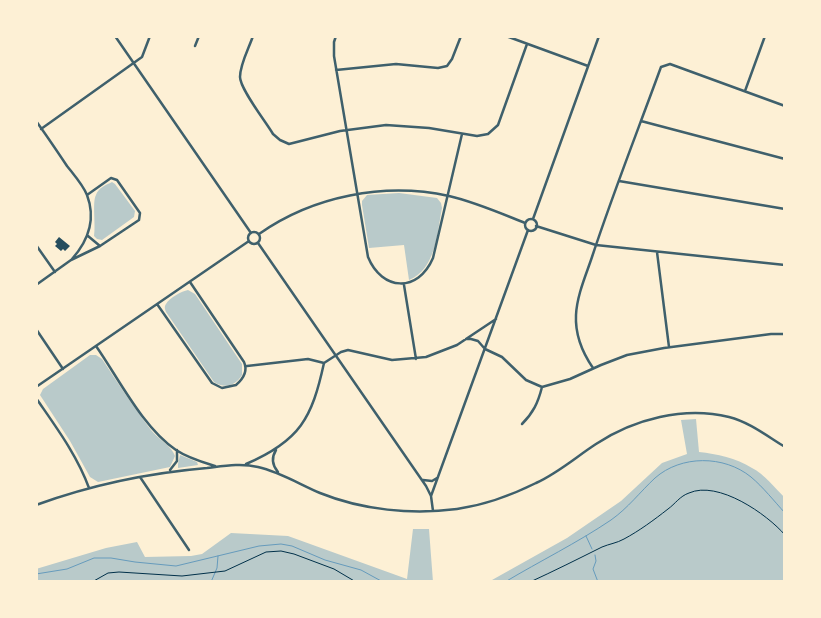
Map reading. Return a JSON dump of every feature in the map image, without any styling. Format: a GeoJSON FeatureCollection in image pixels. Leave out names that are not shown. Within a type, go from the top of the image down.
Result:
{"type":"FeatureCollection","features":[{"type":"Feature","properties":{"kind":"street"},"geometry":{"type":"LineString","coordinates":[[115,36],[251,232]]}},
{"type":"Feature","properties":{"kind":"street"},"geometry":{"type":"LineString","coordinates":[[41,128],[134,64],[142,57],[150,36]]}},
{"type":"Feature","properties":{"kind":"street"},"geometry":{"type":"LineString","coordinates":[[195,46],[199,36]]}},
{"type":"Feature","properties":{"kind":"street"},"geometry":{"type":"LineString","coordinates":[[253,36],[239,78],[242,88],[273,134],[289,144],[346,130],[386,126],[429,128],[483,136],[491,132],[498,125],[527,44]]}},
{"type":"Feature","properties":{"kind":"street"},"geometry":{"type":"LineString","coordinates":[[336,36],[334,56],[336,70],[368,257],[371,266],[380,276],[404,285],[422,276],[429,267],[433,258],[462,134]]}},
{"type":"Feature","properties":{"kind":"street"},"geometry":{"type":"LineString","coordinates":[[336,70],[396,64],[438,68],[447,66],[461,36]]}},
{"type":"Feature","properties":{"kind":"street"},"geometry":{"type":"LineString","coordinates":[[506,36],[588,66]]}},
{"type":"Feature","properties":{"kind":"street"},"geometry":{"type":"LineString","coordinates":[[532,219],[599,36]]}},
{"type":"Feature","properties":{"kind":"street"},"geometry":{"type":"LineString","coordinates":[[744,91],[765,36]]}},
{"type":"Feature","properties":{"kind":"street"},"geometry":{"type":"LineString","coordinates":[[593,368],[579,340],[576,328],[576,312],[581,290],[596,245],[661,67],[670,64],[785,106]]}},
{"type":"Feature","properties":{"kind":"street"},"geometry":{"type":"LineString","coordinates":[[36,121],[87,195],[90,217],[88,236],[82,249],[71,260],[36,285]]}},
{"type":"Feature","properties":{"kind":"street"},"geometry":{"type":"LineString","coordinates":[[641,121],[785,159]]}},
{"type":"Feature","properties":{"kind":"street"},"geometry":{"type":"LineString","coordinates":[[71,260],[100,246],[139,220],[140,213],[117,180],[110,178],[87,195]]}},
{"type":"Feature","properties":{"kind":"street"},"geometry":{"type":"LineString","coordinates":[[619,181],[785,209]]}},
{"type":"Feature","properties":{"kind":"street"},"geometry":{"type":"LineString","coordinates":[[260,234],[288,217],[318,204],[357,192],[396,191],[447,196],[476,204],[525,223]]}},
{"type":"Feature","properties":{"kind":"street"},"geometry":{"type":"LineString","coordinates":[[525,223],[527,219],[532,219]]}},
{"type":"Feature","properties":{"kind":"street"},"geometry":{"type":"LineString","coordinates":[[532,219],[536,221],[536,226]]}},
{"type":"Feature","properties":{"kind":"street"},"geometry":{"type":"LineString","coordinates":[[525,223],[525,227],[528,230]]}},
{"type":"Feature","properties":{"kind":"street"},"geometry":{"type":"LineString","coordinates":[[536,226],[596,245],[785,265]]}},
{"type":"Feature","properties":{"kind":"street"},"geometry":{"type":"LineString","coordinates":[[528,230],[533,230],[536,226]]}},
{"type":"Feature","properties":{"kind":"street"},"geometry":{"type":"LineString","coordinates":[[431,496],[528,230]]}},
{"type":"Feature","properties":{"kind":"street"},"geometry":{"type":"LineString","coordinates":[[251,232],[260,234]]}},
{"type":"Feature","properties":{"kind":"street"},"geometry":{"type":"LineString","coordinates":[[249,241],[248,236],[251,232]]}},
{"type":"Feature","properties":{"kind":"street"},"geometry":{"type":"LineString","coordinates":[[258,243],[261,238],[260,234]]}},
{"type":"Feature","properties":{"kind":"street"},"geometry":{"type":"LineString","coordinates":[[88,236],[100,246]]}},
{"type":"Feature","properties":{"kind":"street"},"geometry":{"type":"LineString","coordinates":[[249,241],[253,244],[258,243]]}},
{"type":"Feature","properties":{"kind":"street"},"geometry":{"type":"LineString","coordinates":[[36,387],[249,241]]}},
{"type":"Feature","properties":{"kind":"street"},"geometry":{"type":"LineString","coordinates":[[258,243],[422,480],[431,496],[433,511]]}},
{"type":"Feature","properties":{"kind":"street"},"geometry":{"type":"LineString","coordinates":[[36,245],[55,272]]}},
{"type":"Feature","properties":{"kind":"street"},"geometry":{"type":"LineString","coordinates":[[657,252],[669,347]]}},
{"type":"Feature","properties":{"kind":"street"},"geometry":{"type":"LineString","coordinates":[[190,282],[246,366]]}},
{"type":"Feature","properties":{"kind":"street"},"geometry":{"type":"LineString","coordinates":[[404,285],[416,359]]}},
{"type":"Feature","properties":{"kind":"street"},"geometry":{"type":"LineString","coordinates":[[157,304],[212,383],[222,388],[236,385],[242,378],[246,366]]}},
{"type":"Feature","properties":{"kind":"street"},"geometry":{"type":"LineString","coordinates":[[36,505],[89,488],[169,471],[244,464],[276,449],[296,432],[311,410],[317,396],[324,363],[335,356],[348,350],[392,360],[416,359],[441,352],[466,339],[496,319]]}},
{"type":"Feature","properties":{"kind":"street"},"geometry":{"type":"LineString","coordinates":[[36,329],[63,369]]}},
{"type":"Feature","properties":{"kind":"street"},"geometry":{"type":"LineString","coordinates":[[466,339],[477,341],[485,349],[502,357],[526,380],[542,387],[570,380],[593,368],[627,355],[669,347],[770,334],[785,334]]}},
{"type":"Feature","properties":{"kind":"street"},"geometry":{"type":"LineString","coordinates":[[96,346],[153,430],[177,450],[194,459],[217,467]]}},
{"type":"Feature","properties":{"kind":"street"},"geometry":{"type":"LineString","coordinates":[[246,366],[308,359],[324,363]]}},
{"type":"Feature","properties":{"kind":"street"},"geometry":{"type":"LineString","coordinates":[[522,424],[532,414],[537,405],[542,387]]}},
{"type":"Feature","properties":{"kind":"street"},"geometry":{"type":"LineString","coordinates":[[36,398],[72,450],[89,488]]}},
{"type":"Feature","properties":{"kind":"street"},"geometry":{"type":"LineString","coordinates":[[244,464],[279,473],[321,493],[354,503],[395,510],[433,511],[469,507],[537,483],[615,433],[644,421],[665,416],[708,413],[729,417],[749,425],[785,447]]}},
{"type":"Feature","properties":{"kind":"street"},"geometry":{"type":"LineString","coordinates":[[276,449],[272,460],[279,473]]}},
{"type":"Feature","properties":{"kind":"street"},"geometry":{"type":"LineString","coordinates":[[169,471],[176,461],[177,450]]}},
{"type":"Feature","properties":{"kind":"street"},"geometry":{"type":"LineString","coordinates":[[140,477],[189,550]]}},
{"type":"Feature","properties":{"kind":"street"},"geometry":{"type":"LineString","coordinates":[[422,480],[432,481],[438,477]]}},
{"type":"Feature","properties":{"kind":"path"},"geometry":{"type":"LineString","coordinates":[[530,582],[606,546],[623,540],[682,497],[696,490],[715,491],[729,495],[749,506],[777,526],[785,535]]}},
{"type":"Feature","properties":{"kind":"path"},"geometry":{"type":"LineString","coordinates":[[92,582],[108,573],[119,572],[182,576],[225,571],[266,552],[281,551],[334,569],[356,582]]}},
{"type":"Feature","properties":{"kind":"shaded area"},"geometry":{"type":"Polygon","coordinates":[[[112,182],[135,211],[134,217],[102,240],[97,239],[94,236],[95,198],[100,189],[112,182]]]}},
{"type":"Feature","properties":{"kind":"shaded area"},"geometry":{"type":"Polygon","coordinates":[[[399,193],[437,198],[442,208],[434,249],[430,259],[418,275],[409,280],[404,245],[369,248],[362,205],[362,201],[367,195],[399,193]]]}},
{"type":"Feature","properties":{"kind":"shaded area"},"geometry":{"type":"Polygon","coordinates":[[[188,290],[195,294],[242,364],[242,375],[233,384],[226,386],[214,382],[166,312],[165,305],[168,302],[176,295],[188,290]]]}},
{"type":"Feature","properties":{"kind":"shaded area"},"geometry":{"type":"Polygon","coordinates":[[[90,355],[96,355],[102,359],[151,430],[171,449],[175,456],[170,467],[98,482],[90,477],[70,441],[40,395],[43,389],[90,355]]]}},
{"type":"Feature","properties":{"kind":"shaded area"},"geometry":{"type":"Polygon","coordinates":[[[696,419],[699,452],[726,457],[746,465],[761,474],[785,498],[785,582],[473,582],[492,580],[567,538],[621,501],[662,463],[687,454],[681,420],[696,419]]]}},
{"type":"Feature","properties":{"kind":"shaded area"},"geometry":{"type":"Polygon","coordinates":[[[180,455],[197,462],[198,465],[178,468],[180,455]]]}},
{"type":"Feature","properties":{"kind":"shaded area"},"geometry":{"type":"Polygon","coordinates":[[[413,529],[429,529],[433,582],[36,582],[36,569],[106,548],[137,542],[145,557],[191,556],[202,554],[231,533],[288,536],[407,579],[413,529]]]}},
{"type":"Feature","properties":{"kind":"building"},"geometry":{"type":"Polygon","coordinates":[[[59,237],[70,246],[65,251],[63,249],[61,251],[55,246],[57,244],[55,242],[59,237]]]}},
{"type":"Feature","properties":{"kind":"waterway"},"geometry":{"type":"LineString","coordinates":[[505,582],[611,520],[655,478],[665,470],[677,465],[690,462],[716,462],[740,470],[751,477],[785,513]]}},
{"type":"Feature","properties":{"kind":"waterway"},"geometry":{"type":"LineString","coordinates":[[586,536],[592,549]]}},
{"type":"Feature","properties":{"kind":"waterway"},"geometry":{"type":"LineString","coordinates":[[36,574],[67,569],[94,558],[111,558],[176,566],[259,546],[281,544],[292,546],[325,560],[361,570],[383,582]]}},
{"type":"Feature","properties":{"kind":"waterway"},"geometry":{"type":"LineString","coordinates":[[595,555],[596,561],[593,569],[598,582]]}},
{"type":"Feature","properties":{"kind":"waterway"},"geometry":{"type":"LineString","coordinates":[[211,582],[217,568],[218,556]]}}]}
